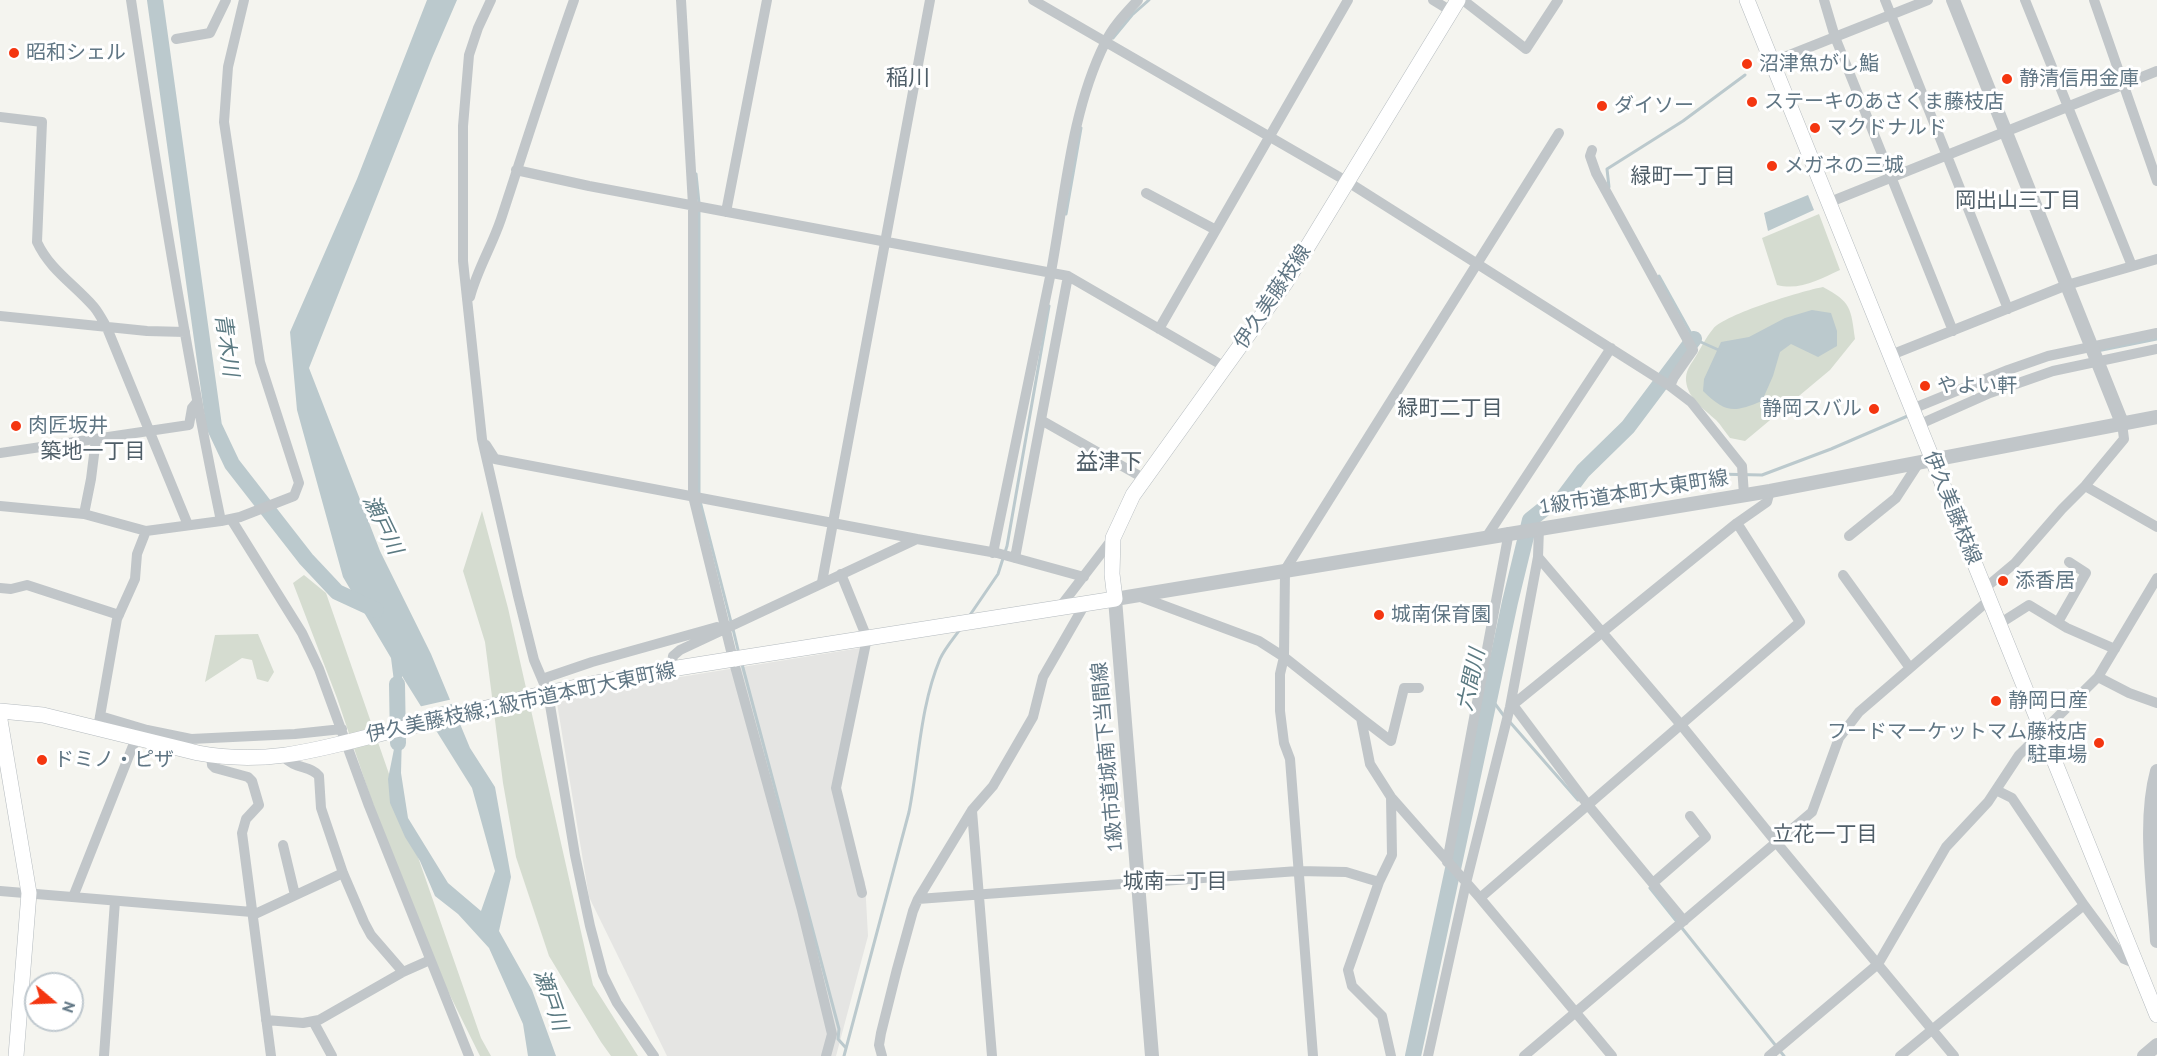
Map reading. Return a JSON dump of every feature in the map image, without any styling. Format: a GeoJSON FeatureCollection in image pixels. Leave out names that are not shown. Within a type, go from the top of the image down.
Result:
{"type":"FeatureCollection","features":[{"type":"Feature","properties":{"kind":"main road","name":"伊久美藤枝線"},"geometry":{"type":"LineString","coordinates":[[1747,0],[1915,417],[1926,460],[1987,594],[2136,964],[2155,1003]]}},
{"type":"Feature","properties":{"kind":"main road","name":"伊久美藤枝線"},"geometry":{"type":"LineString","coordinates":[[1115,599],[1112,574],[1113,538],[1133,495],[1286,282],[1455,5]]}},
{"type":"Feature","properties":{"kind":"main road","name":"伊久美藤枝線;1級市道本町大東町線"},"geometry":{"type":"LineString","coordinates":[[0,711],[99,723],[136,738],[211,755],[243,758],[283,756],[545,686],[671,669],[1115,599]]}},
{"type":"Feature","properties":{"kind":"main road"},"geometry":{"type":"LineString","coordinates":[[0,720],[29,893],[16,1056]]}},
{"type":"Feature","properties":{"kind":"street"},"geometry":{"type":"LineString","coordinates":[[130,0],[161,199],[197,402],[226,520],[302,633],[319,669],[469,1056]]}},
{"type":"Feature","properties":{"kind":"street"},"geometry":{"type":"LineString","coordinates":[[176,39],[210,33],[226,0]]}},
{"type":"Feature","properties":{"kind":"street"},"geometry":{"type":"LineString","coordinates":[[0,506],[84,514],[146,531],[226,520],[294,496],[299,483],[260,362],[224,122],[228,67],[244,0]]}},
{"type":"Feature","properties":{"kind":"street"},"geometry":{"type":"LineString","coordinates":[[491,0],[478,28],[469,56],[465,99],[463,261],[482,440],[534,660],[545,686],[575,855],[603,975],[617,1003],[654,1056]]}},
{"type":"Feature","properties":{"kind":"street"},"geometry":{"type":"LineString","coordinates":[[469,303],[473,283],[500,223],[574,0]]}},
{"type":"Feature","properties":{"kind":"street"},"geometry":{"type":"LineString","coordinates":[[681,0],[693,205],[693,496],[733,659],[802,910],[832,1034],[826,1056]]}},
{"type":"Feature","properties":{"kind":"street"},"geometry":{"type":"LineString","coordinates":[[726,212],[768,0]]}},
{"type":"Feature","properties":{"kind":"street"},"geometry":{"type":"LineString","coordinates":[[822,582],[930,0]]}},
{"type":"Feature","properties":{"kind":"street"},"geometry":{"type":"LineString","coordinates":[[1033,0],[1348,182],[1670,386],[1691,402],[1742,466],[1744,495]]}},
{"type":"Feature","properties":{"kind":"street"},"geometry":{"type":"LineString","coordinates":[[995,553],[1051,273],[1078,123],[1095,67],[1106,42],[1119,20],[1138,0]]}},
{"type":"Feature","properties":{"kind":"street"},"geometry":{"type":"LineString","coordinates":[[1159,329],[1348,0]]}},
{"type":"Feature","properties":{"kind":"street"},"geometry":{"type":"LineString","coordinates":[[1433,0],[1455,5]]}},
{"type":"Feature","properties":{"kind":"street"},"geometry":{"type":"LineString","coordinates":[[1463,0],[1526,49],[1558,0]]}},
{"type":"Feature","properties":{"kind":"street"},"geometry":{"type":"LineString","coordinates":[[1824,0],[1835,37],[1953,331]]}},
{"type":"Feature","properties":{"kind":"street"},"geometry":{"type":"LineString","coordinates":[[1885,0],[2008,309]]}},
{"type":"Feature","properties":{"kind":"street"},"geometry":{"type":"LineString","coordinates":[[1772,62],[1928,0]]}},
{"type":"Feature","properties":{"kind":"street"},"geometry":{"type":"LineString","coordinates":[[1524,1056],[1812,812],[1839,738],[1848,724],[1987,594],[2085,486],[2124,439],[2122,423],[1953,0]]}},
{"type":"Feature","properties":{"kind":"street"},"geometry":{"type":"LineString","coordinates":[[2025,0],[2132,266]]}},
{"type":"Feature","properties":{"kind":"street"},"geometry":{"type":"LineString","coordinates":[[2094,0],[2157,181]]}},
{"type":"Feature","properties":{"kind":"street"},"geometry":{"type":"LineString","coordinates":[[1830,202],[2157,72]]}},
{"type":"Feature","properties":{"kind":"street"},"geometry":{"type":"LineString","coordinates":[[0,117],[42,122],[37,242],[44,257],[60,276],[95,308],[107,328],[188,525]]}},
{"type":"Feature","properties":{"kind":"street"},"geometry":{"type":"LineString","coordinates":[[1313,1056],[1290,759],[1284,743],[1280,711],[1280,674],[1284,657],[1285,570],[1558,133]]}},
{"type":"Feature","properties":{"kind":"street"},"geometry":{"type":"LineString","coordinates":[[1592,150],[1590,156],[1596,172],[1693,350],[1670,386]]}},
{"type":"Feature","properties":{"kind":"street"},"geometry":{"type":"LineString","coordinates":[[516,170],[1068,276],[1225,367]]}},
{"type":"Feature","properties":{"kind":"street"},"geometry":{"type":"LineString","coordinates":[[1146,193],[1216,230]]}},
{"type":"Feature","properties":{"kind":"street"},"geometry":{"type":"LineString","coordinates":[[1891,356],[2067,285],[2157,259]]}},
{"type":"Feature","properties":{"kind":"street"},"geometry":{"type":"LineString","coordinates":[[1015,558],[1068,276]]}},
{"type":"Feature","properties":{"kind":"street"},"geometry":{"type":"LineString","coordinates":[[0,316],[107,328],[185,332]]}},
{"type":"Feature","properties":{"kind":"street"},"geometry":{"type":"LineString","coordinates":[[1915,417],[2008,370],[2048,356],[2157,333]]}},
{"type":"Feature","properties":{"kind":"street"},"geometry":{"type":"LineString","coordinates":[[1487,536],[1611,348]]}},
{"type":"Feature","properties":{"kind":"street"},"geometry":{"type":"LineString","coordinates":[[1915,417],[2053,370],[2157,349]]}},
{"type":"Feature","properties":{"kind":"street"},"geometry":{"type":"LineString","coordinates":[[0,453],[189,425],[192,408],[197,402]]}},
{"type":"Feature","properties":{"kind":"street","name":"1級市道本町大東町線"},"geometry":{"type":"LineString","coordinates":[[1115,599],[1509,532],[1770,491],[2157,417]]}},
{"type":"Feature","properties":{"kind":"street"},"geometry":{"type":"LineString","coordinates":[[1041,420],[1145,479]]}},
{"type":"Feature","properties":{"kind":"street"},"geometry":{"type":"LineString","coordinates":[[84,514],[92,479],[96,439]]}},
{"type":"Feature","properties":{"kind":"street"},"geometry":{"type":"LineString","coordinates":[[482,440],[495,459],[995,553],[1084,577]]}},
{"type":"Feature","properties":{"kind":"street"},"geometry":{"type":"LineString","coordinates":[[1849,536],[1896,498],[1926,460]]}},
{"type":"Feature","properties":{"kind":"street"},"geometry":{"type":"LineString","coordinates":[[2085,486],[2157,527]]}},
{"type":"Feature","properties":{"kind":"street"},"geometry":{"type":"LineString","coordinates":[[1512,706],[1737,523],[1767,502],[1770,491]]}},
{"type":"Feature","properties":{"kind":"street"},"geometry":{"type":"LineString","coordinates":[[1480,898],[1800,622],[1737,523]]}},
{"type":"Feature","properties":{"kind":"street"},"geometry":{"type":"LineString","coordinates":[[1428,1056],[1466,883],[1512,706],[1538,557],[1539,528]]}},
{"type":"Feature","properties":{"kind":"street"},"geometry":{"type":"LineString","coordinates":[[146,531],[137,554],[135,579],[119,615],[99,723],[191,739],[295,734],[346,738]]}},
{"type":"Feature","properties":{"kind":"street"},"geometry":{"type":"LineString","coordinates":[[1447,862],[1509,532]]}},
{"type":"Feature","properties":{"kind":"street"},"geometry":{"type":"LineString","coordinates":[[1060,607],[1113,538]]}},
{"type":"Feature","properties":{"kind":"street"},"geometry":{"type":"LineString","coordinates":[[671,669],[673,656],[680,650],[917,539]]}},
{"type":"Feature","properties":{"kind":"street"},"geometry":{"type":"LineString","coordinates":[[1538,557],[1682,726],[1954,1056]]}},
{"type":"Feature","properties":{"kind":"street"},"geometry":{"type":"LineString","coordinates":[[2058,622],[2086,573],[2069,562]]}},
{"type":"Feature","properties":{"kind":"street"},"geometry":{"type":"LineString","coordinates":[[841,574],[867,638],[836,788],[862,893]]}},
{"type":"Feature","properties":{"kind":"street"},"geometry":{"type":"LineString","coordinates":[[1843,574],[1910,668]]}},
{"type":"Feature","properties":{"kind":"street"},"geometry":{"type":"LineString","coordinates":[[1769,1056],[1878,964],[1946,847],[1980,811],[2019,755],[2098,677],[2157,578]]}},
{"type":"Feature","properties":{"kind":"street"},"geometry":{"type":"LineString","coordinates":[[0,588],[11,589],[27,585],[119,615]]}},
{"type":"Feature","properties":{"kind":"street"},"geometry":{"type":"LineString","coordinates":[[1135,595],[1259,641],[1284,657],[1391,741],[1404,688],[1419,688]]}},
{"type":"Feature","properties":{"kind":"street","name":"1級市道城南下当間線"},"geometry":{"type":"LineString","coordinates":[[1115,599],[1152,1056]]}},
{"type":"Feature","properties":{"kind":"street"},"geometry":{"type":"LineString","coordinates":[[882,1056],[879,1045],[881,1033],[899,959],[918,898],[972,810],[993,786],[1033,717],[1043,677],[1085,604]]}},
{"type":"Feature","properties":{"kind":"street"},"geometry":{"type":"LineString","coordinates":[[1999,624],[2029,605],[2058,622],[2115,649]]}},
{"type":"Feature","properties":{"kind":"street"},"geometry":{"type":"LineString","coordinates":[[545,686],[592,662],[713,627],[727,627]]}},
{"type":"Feature","properties":{"kind":"street"},"geometry":{"type":"LineString","coordinates":[[2098,677],[2157,704]]}},
{"type":"Feature","properties":{"kind":"street"},"geometry":{"type":"LineString","coordinates":[[1512,706],[1588,805],[1683,921]]}},
{"type":"Feature","properties":{"kind":"street"},"geometry":{"type":"LineString","coordinates":[[1360,718],[1370,764],[1391,797],[1480,898],[1612,1056]]}},
{"type":"Feature","properties":{"kind":"street"},"geometry":{"type":"LineString","coordinates":[[73,897],[136,738]]}},
{"type":"Feature","properties":{"kind":"street"},"geometry":{"type":"LineString","coordinates":[[211,755],[212,765],[215,768],[248,777],[252,781],[259,805],[246,819],[242,833],[271,1056]]}},
{"type":"Feature","properties":{"kind":"street"},"geometry":{"type":"LineString","coordinates":[[283,756],[290,764],[316,771],[319,776],[321,808],[343,873],[371,935],[403,972]]}},
{"type":"Feature","properties":{"kind":"street"},"geometry":{"type":"LineString","coordinates":[[2157,771],[2150,822],[2157,941]]}},
{"type":"Feature","properties":{"kind":"street"},"geometry":{"type":"LineString","coordinates":[[1996,790],[2012,798],[2124,959],[2136,964]]}},
{"type":"Feature","properties":{"kind":"street"},"geometry":{"type":"LineString","coordinates":[[1391,797],[1392,855],[1379,882],[1348,970],[1352,986],[1382,1016],[1391,1056]]}},
{"type":"Feature","properties":{"kind":"street"},"geometry":{"type":"LineString","coordinates":[[972,810],[992,1056]]}},
{"type":"Feature","properties":{"kind":"street"},"geometry":{"type":"LineString","coordinates":[[1653,883],[1706,837],[1690,816]]}},
{"type":"Feature","properties":{"kind":"street"},"geometry":{"type":"LineString","coordinates":[[283,845],[296,895]]}},
{"type":"Feature","properties":{"kind":"street"},"geometry":{"type":"LineString","coordinates":[[918,898],[1298,871],[1346,872],[1379,882]]}},
{"type":"Feature","properties":{"kind":"street"},"geometry":{"type":"LineString","coordinates":[[0,891],[252,913],[343,873]]}},
{"type":"Feature","properties":{"kind":"street"},"geometry":{"type":"LineString","coordinates":[[104,1056],[115,902]]}},
{"type":"Feature","properties":{"kind":"street"},"geometry":{"type":"LineString","coordinates":[[1900,1056],[2084,904]]}},
{"type":"Feature","properties":{"kind":"street"},"geometry":{"type":"LineString","coordinates":[[266,1020],[313,1022],[333,1014],[403,972],[430,960]]}},
{"type":"Feature","properties":{"kind":"street"},"geometry":{"type":"LineString","coordinates":[[313,1022],[332,1056]]}},
{"type":"Feature","properties":{"kind":"street"},"geometry":{"type":"LineString","coordinates":[[2144,1056],[2157,1046]]}},
{"type":"Feature","properties":{"kind":"shaded area"},"geometry":{"type":"Polygon","coordinates":[[[427,0],[457,0],[309,368],[380,551],[431,654],[470,748],[495,787],[511,877],[499,931],[532,990],[556,1056],[528,1056],[523,1024],[489,948],[458,914],[435,896],[390,803],[388,779],[397,734],[402,733],[401,773],[408,818],[448,883],[481,911],[495,871],[472,788],[402,676],[403,703],[397,705],[391,658],[343,577],[297,410],[290,332],[357,179],[427,0]]]}},
{"type":"Feature","properties":{"kind":"shaded area"},"geometry":{"type":"Polygon","coordinates":[[[1808,195],[1814,210],[1768,231],[1764,213],[1808,195]]]}},
{"type":"Feature","properties":{"kind":"shaded area"},"geometry":{"type":"Polygon","coordinates":[[[1819,214],[1840,270],[1802,285],[1777,285],[1762,238],[1819,214]]]}},
{"type":"Feature","properties":{"kind":"shaded area"},"geometry":{"type":"Polygon","coordinates":[[[1823,287],[1839,297],[1848,307],[1855,339],[1830,370],[1745,441],[1730,438],[1718,422],[1693,398],[1687,387],[1687,371],[1706,339],[1720,323],[1732,317],[1782,298],[1823,287]]]}},
{"type":"Feature","properties":{"kind":"shaded area"},"geometry":{"type":"Polygon","coordinates":[[[1812,310],[1831,313],[1837,331],[1837,346],[1818,357],[1791,344],[1780,352],[1762,401],[1744,408],[1724,407],[1703,391],[1704,379],[1721,342],[1749,337],[1785,318],[1812,310]]]}},
{"type":"Feature","properties":{"kind":"shaded area"},"geometry":{"type":"Polygon","coordinates":[[[482,511],[508,608],[593,985],[638,1056],[611,1056],[601,1042],[549,956],[516,857],[503,783],[485,642],[463,571],[482,511]]]}},
{"type":"Feature","properties":{"kind":"shaded area"},"geometry":{"type":"Polygon","coordinates":[[[304,575],[326,593],[481,1038],[491,1056],[480,1056],[437,969],[389,852],[337,698],[293,583],[304,575]]]}},
{"type":"Feature","properties":{"kind":"shaded area"},"geometry":{"type":"Polygon","coordinates":[[[258,634],[274,672],[268,682],[257,679],[252,660],[242,658],[205,682],[215,635],[258,634]]]}},
{"type":"Feature","properties":{"kind":"shaded area"},"geometry":{"type":"Polygon","coordinates":[[[860,648],[836,788],[865,882],[868,936],[836,1056],[667,1056],[589,897],[556,697],[860,648]]]}},
{"type":"Feature","properties":{"kind":"pier"},"geometry":{"type":"Polygon","coordinates":[[[453,699],[455,703],[421,712],[418,707],[453,699]]]}},
{"type":"Feature","properties":{"kind":"waterway","name":"青木川"},"geometry":{"type":"LineString","coordinates":[[155,0],[214,426],[232,464],[306,559],[337,592],[376,610]]}},
{"type":"Feature","properties":{"kind":"waterway"},"geometry":{"type":"LineString","coordinates":[[1113,38],[1132,15],[1149,0]]}},
{"type":"Feature","properties":{"kind":"waterway"},"geometry":{"type":"LineString","coordinates":[[1609,187],[1607,169],[1683,121],[1745,75]]}},
{"type":"Feature","properties":{"kind":"waterway"},"geometry":{"type":"LineString","coordinates":[[1066,214],[1081,128]]}},
{"type":"Feature","properties":{"kind":"waterway"},"geometry":{"type":"LineString","coordinates":[[696,174],[699,203]]}},
{"type":"Feature","properties":{"kind":"waterway"},"geometry":{"type":"LineString","coordinates":[[699,210],[699,494]]}},
{"type":"Feature","properties":{"kind":"waterway"},"geometry":{"type":"LineString","coordinates":[[1659,276],[1694,339],[1721,351]]}},
{"type":"Feature","properties":{"kind":"waterway"},"geometry":{"type":"LineString","coordinates":[[970,615],[998,574],[1007,546],[1049,306]]}},
{"type":"Feature","properties":{"kind":"waterway","name":"六間川"},"geometry":{"type":"LineString","coordinates":[[1413,1056],[1510,602],[1530,520],[1545,508],[1559,503],[1583,471],[1628,427],[1694,339]]}},
{"type":"Feature","properties":{"kind":"waterway"},"geometry":{"type":"LineString","coordinates":[[2097,351],[2157,339]]}},
{"type":"Feature","properties":{"kind":"waterway"},"geometry":{"type":"LineString","coordinates":[[1559,503],[1613,495],[1714,474],[1762,475],[1831,449],[1910,415]]}},
{"type":"Feature","properties":{"kind":"waterway"},"geometry":{"type":"LineString","coordinates":[[700,501],[731,622]]}},
{"type":"Feature","properties":{"kind":"waterway"},"geometry":{"type":"LineString","coordinates":[[844,1056],[909,812],[921,734],[933,677],[940,659],[961,628]]}},
{"type":"Feature","properties":{"kind":"waterway"},"geometry":{"type":"LineString","coordinates":[[733,629],[739,654]]}},
{"type":"Feature","properties":{"kind":"waterway"},"geometry":{"type":"LineString","coordinates":[[742,664],[839,1029],[838,1039],[846,1048]]}},
{"type":"Feature","properties":{"kind":"waterway","name":"瀬戸川"},"geometry":{"type":"LineString","coordinates":[[397,684],[398,743]]}},
{"type":"Feature","properties":{"kind":"waterway"},"geometry":{"type":"LineString","coordinates":[[1490,697],[1504,716]]}},
{"type":"Feature","properties":{"kind":"waterway"},"geometry":{"type":"LineString","coordinates":[[1509,721],[1578,800]]}},
{"type":"Feature","properties":{"kind":"waterway"},"geometry":{"type":"LineString","coordinates":[[1650,888],[1784,1056]]}},
{"type":"Feature","properties":{"kind":"place","name":"昭和シェル"},"geometry":{"type":"Point","coordinates":[14,53]}},
{"type":"Feature","properties":{"kind":"place","name":"沼津魚がし鮨"},"geometry":{"type":"Point","coordinates":[1747,64]}},
{"type":"Feature","properties":{"kind":"place","name":"静清信用金庫"},"geometry":{"type":"Point","coordinates":[2007,79]}},
{"type":"Feature","properties":{"kind":"place","name":"ステーキのあさくま藤枝店"},"geometry":{"type":"Point","coordinates":[1752,102]}},
{"type":"Feature","properties":{"kind":"place","name":"ダイソー"},"geometry":{"type":"Point","coordinates":[1602,106]}},
{"type":"Feature","properties":{"kind":"place","name":"マクドナルド"},"geometry":{"type":"Point","coordinates":[1815,128]}},
{"type":"Feature","properties":{"kind":"place","name":"メガネの三城"},"geometry":{"type":"Point","coordinates":[1772,166]}},
{"type":"Feature","properties":{"kind":"place","name":"やよい軒"},"geometry":{"type":"Point","coordinates":[1925,386]}},
{"type":"Feature","properties":{"kind":"place","name":"静岡スバル"},"geometry":{"type":"Point","coordinates":[1874,409]}},
{"type":"Feature","properties":{"kind":"place","name":"肉匠坂井"},"geometry":{"type":"Point","coordinates":[16,426]}},
{"type":"Feature","properties":{"kind":"place","name":"添香居"},"geometry":{"type":"Point","coordinates":[2003,581]}},
{"type":"Feature","properties":{"kind":"place","name":"城南保育園"},"geometry":{"type":"Point","coordinates":[1379,615]}},
{"type":"Feature","properties":{"kind":"place","name":"静岡日産"},"geometry":{"type":"Point","coordinates":[1996,701]}},
{"type":"Feature","properties":{"kind":"place","name":"フードマーケットマム藤枝店 駐車場"},"geometry":{"type":"Point","coordinates":[2099,743]}},
{"type":"Feature","properties":{"kind":"place","name":"ドミノ・ピザ"},"geometry":{"type":"Point","coordinates":[42,760]}},
{"type":"Feature","properties":{"kind":"district","name":"稲川"},"geometry":{"type":"Point","coordinates":[908,79]}},
{"type":"Feature","properties":{"kind":"district","name":"緑町一丁目"},"geometry":{"type":"Point","coordinates":[1683,177]}},
{"type":"Feature","properties":{"kind":"district","name":"岡出山三丁目"},"geometry":{"type":"Point","coordinates":[2018,201]}},
{"type":"Feature","properties":{"kind":"district","name":"緑町二丁目"},"geometry":{"type":"Point","coordinates":[1450,409]}},
{"type":"Feature","properties":{"kind":"district","name":"築地一丁目"},"geometry":{"type":"Point","coordinates":[93,452]}},
{"type":"Feature","properties":{"kind":"district","name":"益津下"},"geometry":{"type":"Point","coordinates":[1109,463]}},
{"type":"Feature","properties":{"kind":"district","name":"立花一丁目"},"geometry":{"type":"Point","coordinates":[1825,835]}},
{"type":"Feature","properties":{"kind":"district","name":"城南一丁目"},"geometry":{"type":"Point","coordinates":[1175,882]}}]}
